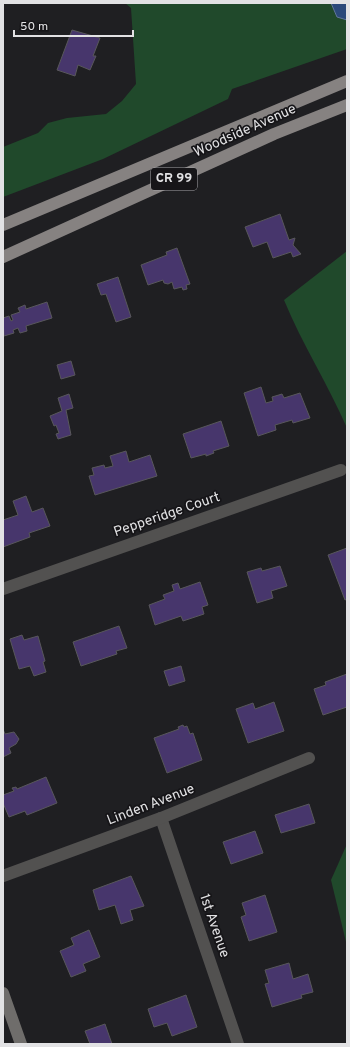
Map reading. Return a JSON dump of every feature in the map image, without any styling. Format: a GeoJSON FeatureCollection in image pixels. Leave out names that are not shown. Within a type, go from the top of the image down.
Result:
{"type":"FeatureCollection","features":[{"type":"Feature","properties":{"kind":"main road","name":"Woodside Avenue"},"geometry":{"type":"LineString","coordinates":[[3,225],[347,81]]}},
{"type":"Feature","properties":{"kind":"main road","name":"Woodside Avenue"},"geometry":{"type":"LineString","coordinates":[[3,257],[274,134],[347,105]]}},
{"type":"Feature","properties":{"kind":"main road"},"geometry":{"type":"LineString","coordinates":[[3,993],[21,1044]]}},
{"type":"Feature","properties":{"kind":"street","name":"Pepperidge Court"},"geometry":{"type":"LineString","coordinates":[[3,590],[342,470]]}},
{"type":"Feature","properties":{"kind":"street","name":"Linden Avenue"},"geometry":{"type":"LineString","coordinates":[[3,876],[161,818],[309,758]]}},
{"type":"Feature","properties":{"kind":"street","name":"1st Avenue"},"geometry":{"type":"LineString","coordinates":[[161,818],[238,1044]]}},
{"type":"Feature","properties":{"kind":"green space"},"geometry":{"type":"Polygon","coordinates":[[[125,3],[331,3],[337,17],[347,20],[347,49],[232,89],[228,99],[103,159],[3,197],[3,147],[38,133],[48,123],[67,118],[106,114],[122,101],[136,84],[131,8],[125,3]]]}},
{"type":"Feature","properties":{"kind":"green space"},"geometry":{"type":"Polygon","coordinates":[[[347,251],[347,428],[284,300],[347,251]]]}},
{"type":"Feature","properties":{"kind":"green space"},"geometry":{"type":"Polygon","coordinates":[[[347,844],[347,946],[331,880],[347,844]]]}},
{"type":"Feature","properties":{"kind":"water"},"geometry":{"type":"Polygon","coordinates":[[[331,3],[347,3],[347,20],[337,17],[331,3]]]}},
{"type":"Feature","properties":{"kind":"building"},"geometry":{"type":"Polygon","coordinates":[[[72,30],[100,38],[93,56],[96,56],[90,70],[78,65],[75,76],[57,70],[72,30]]]}},
{"type":"Feature","properties":{"kind":"building"},"geometry":{"type":"Polygon","coordinates":[[[280,214],[289,240],[295,238],[293,245],[301,254],[293,257],[291,252],[273,258],[267,242],[253,247],[245,227],[280,214]]]}},
{"type":"Feature","properties":{"kind":"building"},"geometry":{"type":"Polygon","coordinates":[[[177,248],[190,284],[186,285],[187,289],[183,290],[182,287],[174,289],[172,282],[168,284],[164,283],[163,280],[148,285],[141,265],[167,255],[166,252],[177,248]]]}},
{"type":"Feature","properties":{"kind":"building"},"geometry":{"type":"Polygon","coordinates":[[[118,277],[131,317],[116,322],[106,294],[101,295],[97,284],[118,277]]]}},
{"type":"Feature","properties":{"kind":"building"},"geometry":{"type":"Polygon","coordinates":[[[47,302],[52,318],[26,326],[27,331],[20,333],[18,328],[13,330],[14,333],[4,336],[3,318],[9,316],[11,321],[13,320],[11,315],[20,312],[18,308],[25,305],[26,309],[47,302]]]}},
{"type":"Feature","properties":{"kind":"building"},"geometry":{"type":"Polygon","coordinates":[[[71,361],[75,375],[61,379],[57,365],[71,361]]]}},
{"type":"Feature","properties":{"kind":"building"},"geometry":{"type":"Polygon","coordinates":[[[261,387],[266,403],[273,401],[272,397],[282,394],[284,398],[300,393],[310,418],[293,423],[292,420],[275,425],[276,430],[258,436],[244,393],[261,387]]]}},
{"type":"Feature","properties":{"kind":"building"},"geometry":{"type":"Polygon","coordinates":[[[69,394],[73,408],[66,410],[71,435],[58,439],[56,434],[59,433],[50,416],[62,411],[58,398],[69,394]]]}},
{"type":"Feature","properties":{"kind":"building"},"geometry":{"type":"Polygon","coordinates":[[[221,421],[229,446],[213,451],[214,453],[206,456],[206,454],[191,458],[183,434],[221,421]]]}},
{"type":"Feature","properties":{"kind":"building"},"geometry":{"type":"Polygon","coordinates":[[[126,451],[129,462],[150,455],[157,476],[95,495],[89,476],[94,475],[92,468],[104,465],[105,468],[113,466],[110,456],[126,451]]]}},
{"type":"Feature","properties":{"kind":"building"},"geometry":{"type":"Polygon","coordinates":[[[26,496],[32,512],[43,508],[50,526],[29,533],[30,537],[3,547],[3,520],[18,515],[13,501],[26,496]]]}},
{"type":"Feature","properties":{"kind":"building"},"geometry":{"type":"Polygon","coordinates":[[[347,548],[347,599],[345,600],[328,555],[347,548]]]}},
{"type":"Feature","properties":{"kind":"building"},"geometry":{"type":"Polygon","coordinates":[[[280,566],[287,586],[271,591],[273,598],[257,603],[247,572],[261,568],[262,571],[280,566]]]}},
{"type":"Feature","properties":{"kind":"building"},"geometry":{"type":"Polygon","coordinates":[[[200,582],[208,605],[202,607],[204,614],[183,621],[181,616],[155,625],[149,605],[165,599],[163,595],[174,591],[172,585],[178,583],[180,589],[200,582]]]}},
{"type":"Feature","properties":{"kind":"building"},"geometry":{"type":"Polygon","coordinates":[[[119,626],[127,648],[116,651],[117,654],[81,666],[73,642],[119,626]]]}},
{"type":"Feature","properties":{"kind":"building"},"geometry":{"type":"Polygon","coordinates":[[[22,635],[24,640],[38,636],[45,661],[43,662],[46,672],[34,676],[30,666],[19,669],[10,639],[22,635]]]}},
{"type":"Feature","properties":{"kind":"building"},"geometry":{"type":"Polygon","coordinates":[[[181,666],[185,681],[169,686],[164,671],[181,666]]]}},
{"type":"Feature","properties":{"kind":"building"},"geometry":{"type":"Polygon","coordinates":[[[347,674],[347,707],[323,715],[314,689],[326,685],[325,682],[347,674]]]}},
{"type":"Feature","properties":{"kind":"building"},"geometry":{"type":"Polygon","coordinates":[[[274,702],[284,731],[248,743],[236,709],[253,703],[255,709],[274,702]]]}},
{"type":"Feature","properties":{"kind":"building"},"geometry":{"type":"Polygon","coordinates":[[[183,725],[184,727],[187,726],[190,734],[193,733],[202,760],[167,773],[154,738],[179,729],[178,727],[183,725]]]}},
{"type":"Feature","properties":{"kind":"building"},"geometry":{"type":"Polygon","coordinates":[[[3,729],[5,734],[14,732],[19,739],[16,744],[9,748],[11,753],[3,757],[3,729]]]}},
{"type":"Feature","properties":{"kind":"building"},"geometry":{"type":"Polygon","coordinates":[[[46,777],[57,803],[27,815],[25,811],[9,817],[3,803],[3,795],[14,791],[12,788],[16,787],[17,789],[46,777]]]}},
{"type":"Feature","properties":{"kind":"building"},"geometry":{"type":"Polygon","coordinates":[[[309,804],[315,823],[281,833],[275,815],[309,804]]]}},
{"type":"Feature","properties":{"kind":"building"},"geometry":{"type":"Polygon","coordinates":[[[255,831],[263,853],[231,864],[223,842],[255,831]]]}},
{"type":"Feature","properties":{"kind":"building"},"geometry":{"type":"Polygon","coordinates":[[[131,876],[144,906],[130,910],[133,920],[121,924],[115,905],[99,910],[93,890],[131,876]]]}},
{"type":"Feature","properties":{"kind":"building"},"geometry":{"type":"Polygon","coordinates":[[[265,895],[277,932],[249,941],[241,917],[246,915],[242,903],[265,895]]]}},
{"type":"Feature","properties":{"kind":"building"},"geometry":{"type":"Polygon","coordinates":[[[89,930],[100,957],[83,964],[86,971],[71,977],[60,951],[74,945],[71,938],[89,930]]]}},
{"type":"Feature","properties":{"kind":"building"},"geometry":{"type":"Polygon","coordinates":[[[289,963],[293,979],[308,974],[313,992],[301,995],[302,998],[272,1007],[265,984],[269,983],[265,970],[289,963]]]}},
{"type":"Feature","properties":{"kind":"building"},"geometry":{"type":"Polygon","coordinates":[[[186,995],[197,1027],[172,1036],[167,1023],[154,1027],[148,1009],[186,995]]]}},
{"type":"Feature","properties":{"kind":"building"},"geometry":{"type":"Polygon","coordinates":[[[105,1024],[112,1044],[90,1044],[85,1031],[105,1024]]]}}]}
